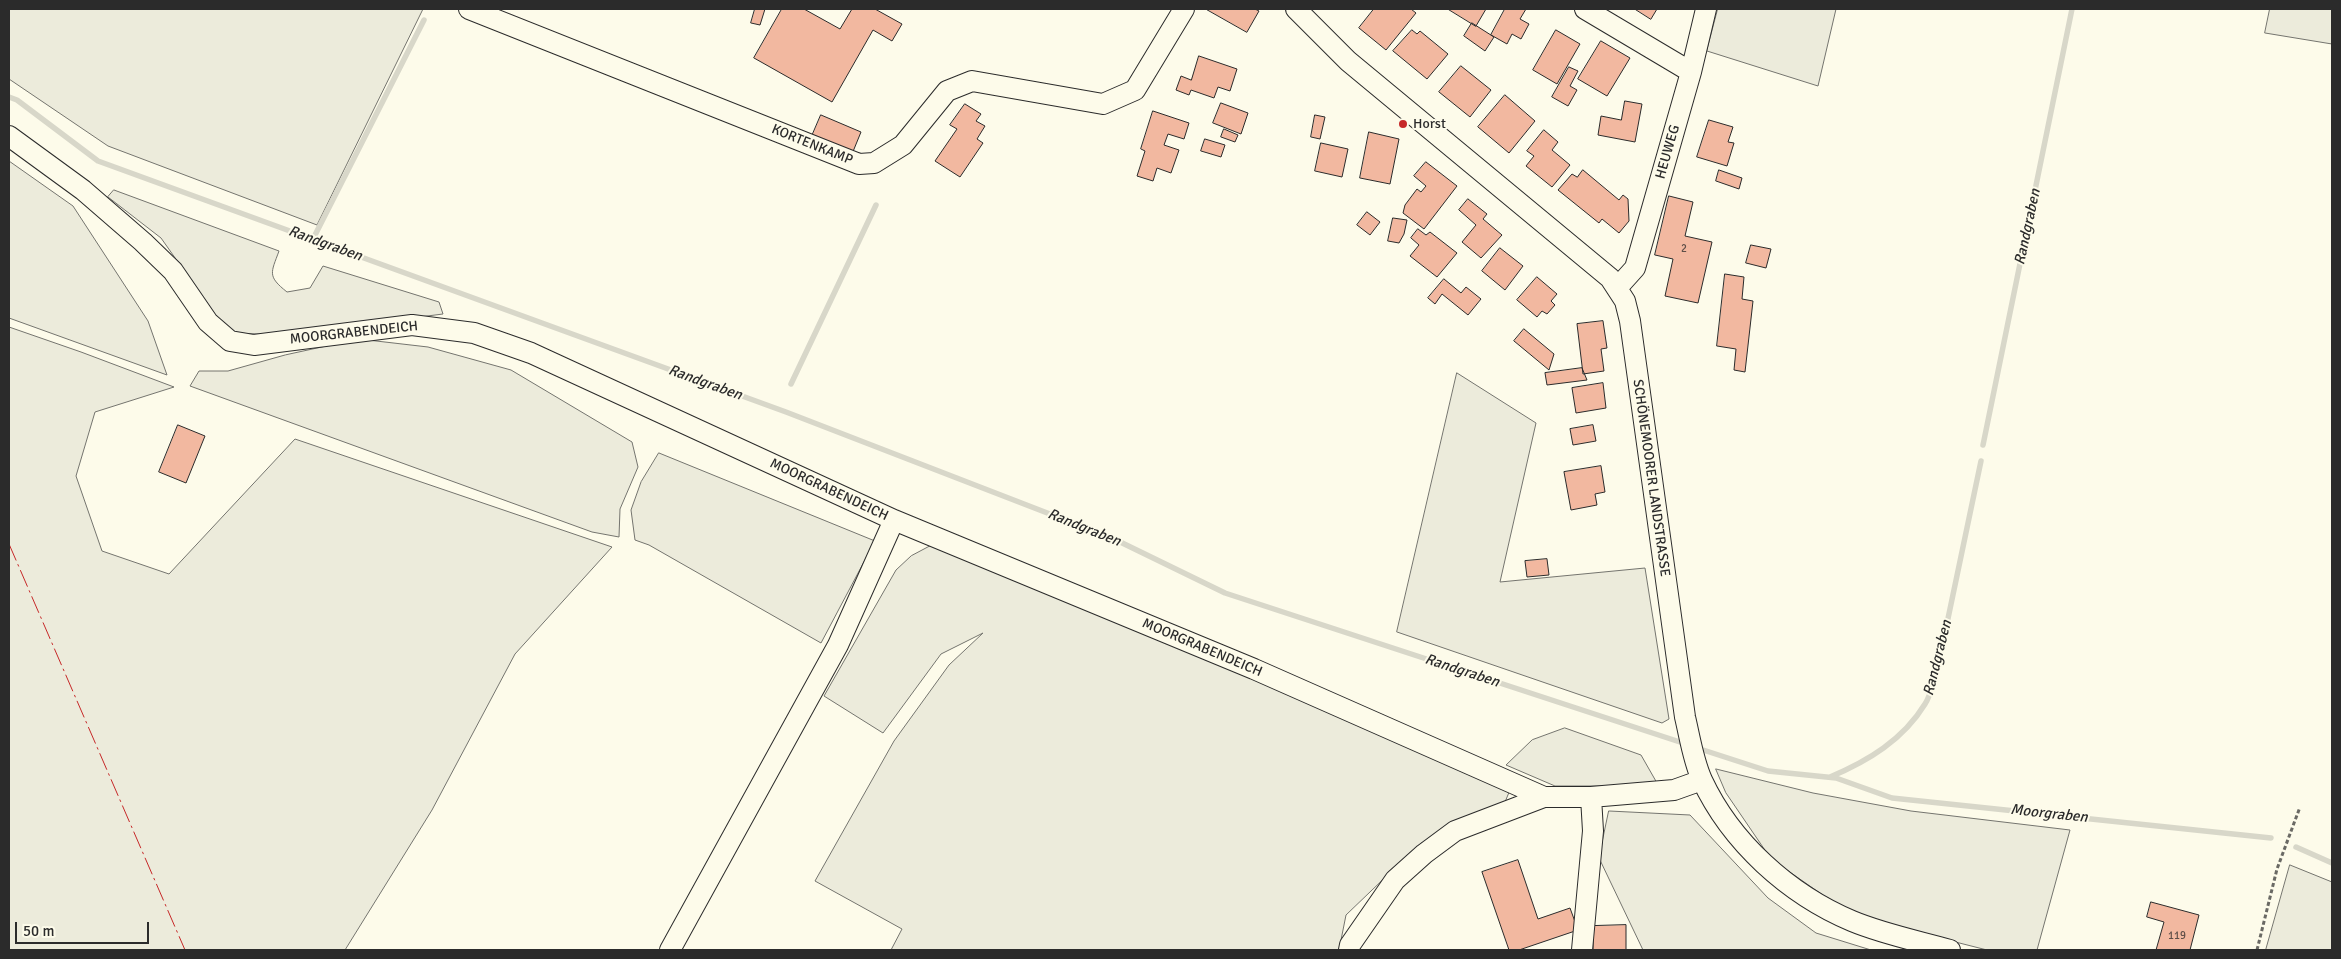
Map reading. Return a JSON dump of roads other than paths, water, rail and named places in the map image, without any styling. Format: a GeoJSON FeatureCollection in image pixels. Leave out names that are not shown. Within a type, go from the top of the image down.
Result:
{"type":"FeatureCollection","features":[{"type":"Feature","properties":{"kind":"street","name":"KORTENKAMP"},"geometry":{"type":"LineString","coordinates":[[469,9],[859,164],[874,163],[903,145],[947,91],[972,81],[1103,104],[1135,90],[1184,9]]}},
{"type":"Feature","properties":{"kind":"street","name":"SCHÖNEMOORER LANDSTRASSE"},"geometry":{"type":"LineString","coordinates":[[1296,9],[1348,61],[1610,278],[1625,301],[1630,321],[1685,717],[1699,772],[1737,835],[1761,863],[1804,896],[1852,921],[1950,950]]}},
{"type":"Feature","properties":{"kind":"street"},"geometry":{"type":"LineString","coordinates":[[1585,9],[1691,72]]}},
{"type":"Feature","properties":{"kind":"street","name":"HEUWEG"},"geometry":{"type":"LineString","coordinates":[[1617,288],[1635,268],[1691,72],[1706,9]]}},
{"type":"Feature","properties":{"kind":"street","name":"MOORGRABENDEICH"},"geometry":{"type":"LineString","coordinates":[[9,136],[83,190],[143,242],[173,272],[208,322],[230,341],[254,345],[412,324],[474,332],[531,353],[894,520],[1254,669],[1544,797],[1591,797],[1674,790],[1699,772]]}},
{"type":"Feature","properties":{"kind":"street"},"geometry":{"type":"LineString","coordinates":[[670,950],[838,645],[894,520]]}},
{"type":"Feature","properties":{"kind":"street"},"geometry":{"type":"LineString","coordinates":[[1349,950],[1350,944],[1395,880],[1424,854],[1455,831],[1544,797]]}},
{"type":"Feature","properties":{"kind":"street"},"geometry":{"type":"LineString","coordinates":[[1582,950],[1593,831],[1591,797]]}},
{"type":"Feature","properties":{"kind":"waterway","name":"Randgraben"},"geometry":{"type":"LineString","coordinates":[[1983,445],[2072,9]]}},
{"type":"Feature","properties":{"kind":"waterway"},"geometry":{"type":"LineString","coordinates":[[313,239],[424,20]]}},
{"type":"Feature","properties":{"kind":"waterway","name":"Randgraben"},"geometry":{"type":"LineString","coordinates":[[9,97],[17,100],[98,161],[786,412],[1112,538],[1225,593],[1686,744]]}},
{"type":"Feature","properties":{"kind":"waterway"},"geometry":{"type":"LineString","coordinates":[[791,384],[876,205]]}},
{"type":"Feature","properties":{"kind":"waterway","name":"Randgraben"},"geometry":{"type":"LineString","coordinates":[[1830,777],[1858,764],[1884,748],[1916,717],[1927,700],[1937,671],[1981,461]]}},
{"type":"Feature","properties":{"kind":"waterway","name":"Moorgraben"},"geometry":{"type":"LineString","coordinates":[[1697,748],[1768,771],[1836,778],[1892,798],[2271,838]]}},
{"type":"Feature","properties":{"kind":"waterway","name":"Moorgraben"},"geometry":{"type":"LineString","coordinates":[[2296,847],[2332,863]]}},
{"type":"Feature","properties":{"kind":"place","name":"Horst"},"geometry":{"type":"Point","coordinates":[1403,124]}}]}
